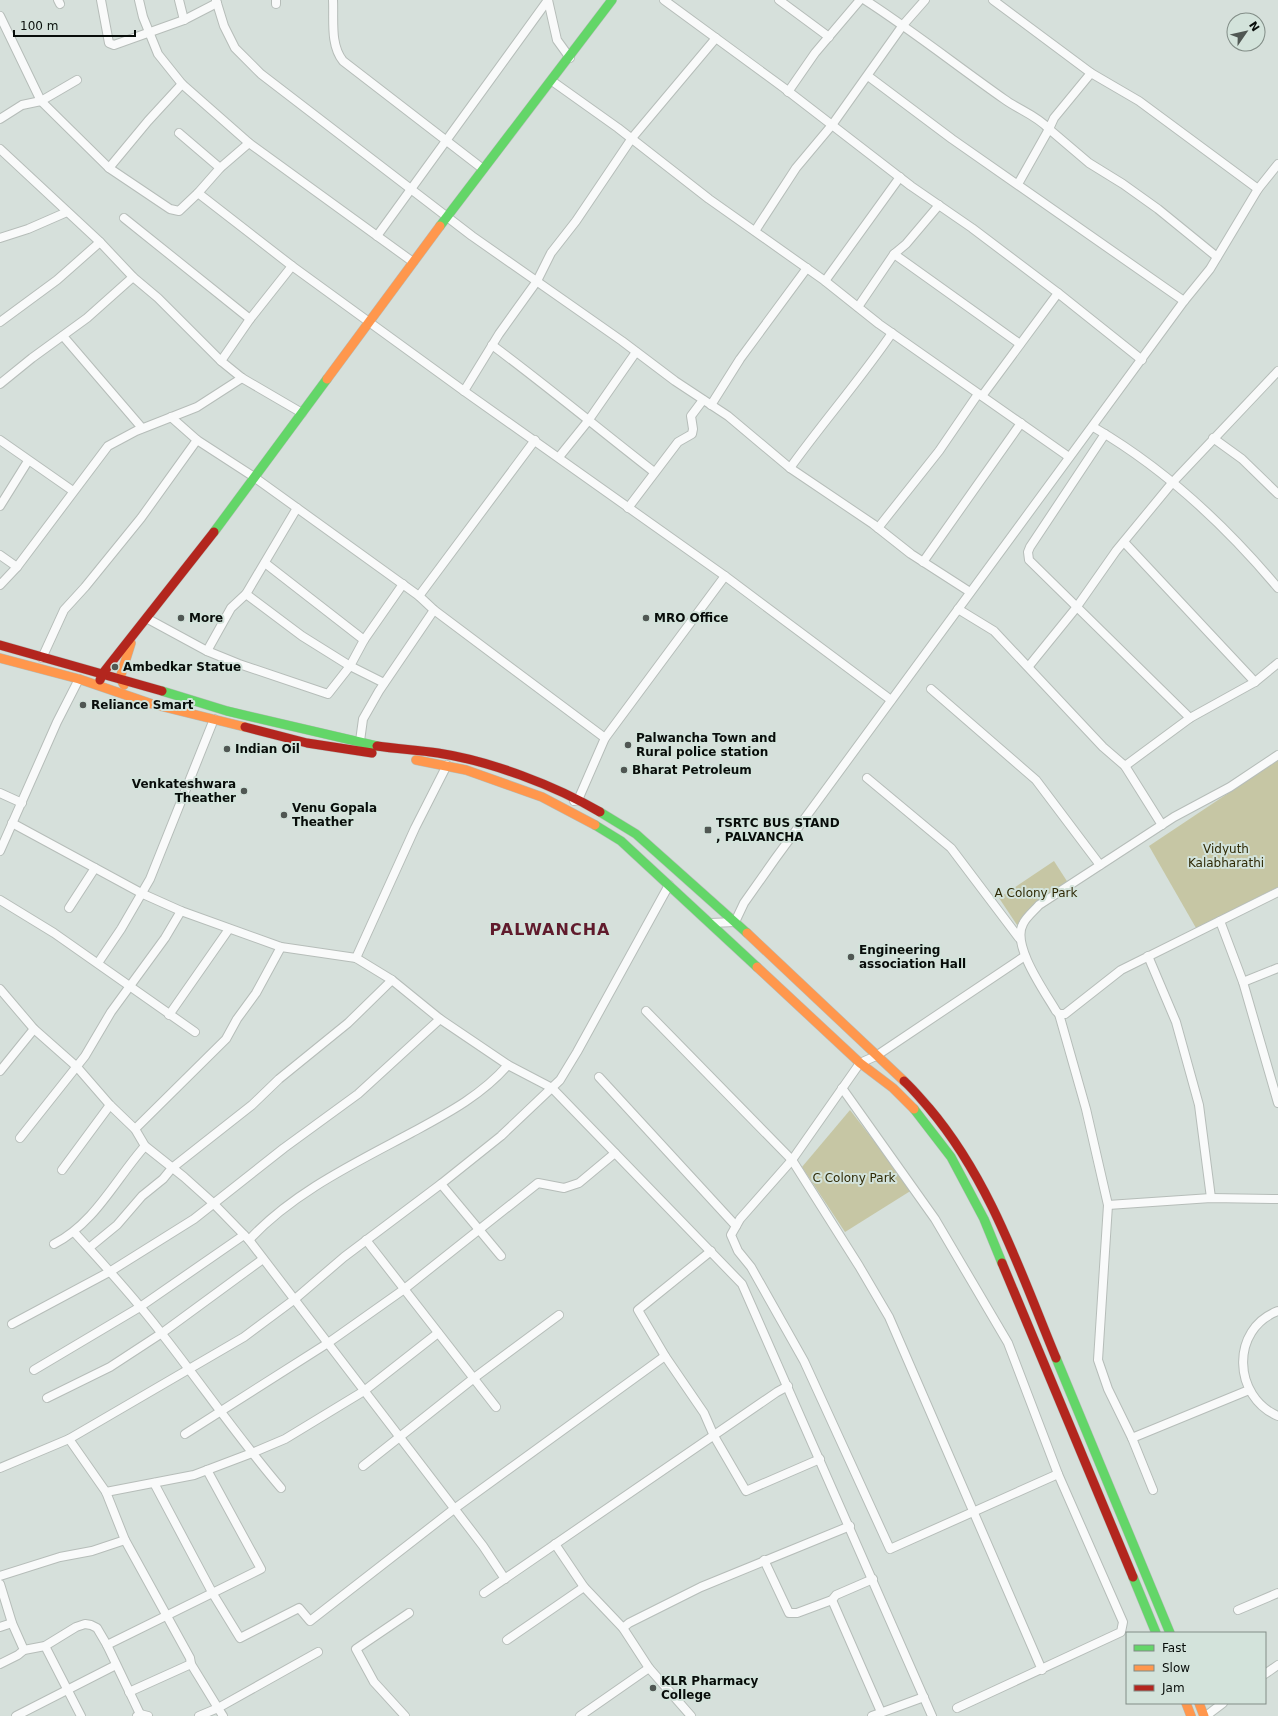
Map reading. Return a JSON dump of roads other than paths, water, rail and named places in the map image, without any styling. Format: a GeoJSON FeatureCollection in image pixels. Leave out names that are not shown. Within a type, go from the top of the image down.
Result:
{"type":"FeatureCollection","features":[{"type":"Feature","properties":{"kind":"main road"},"geometry":{"type":"LineString","coordinates":[[97,686],[103,673],[148,619],[302,414],[413,262],[570,58],[612,0]]}},
{"type":"Feature","properties":{"kind":"main road"},"geometry":{"type":"LineString","coordinates":[[131,697],[120,678],[134,636]]}},
{"type":"Feature","properties":{"kind":"main road"},"geometry":{"type":"LineString","coordinates":[[0,645],[71,666],[103,673],[227,711],[380,746],[438,753],[479,762],[556,789],[636,834],[735,922],[876,1056],[908,1084],[944,1126],[962,1151],[997,1215],[1170,1632]]}},
{"type":"Feature","properties":{"kind":"main road"},"geometry":{"type":"LineString","coordinates":[[0,658],[79,679],[131,697],[307,743],[447,765],[495,780],[553,803],[582,817],[621,841],[860,1063],[893,1088],[912,1106],[951,1158],[984,1219],[1156,1632]]}},
{"type":"Feature","properties":{"kind":"main road"},"geometry":{"type":"LineString","coordinates":[[1186,1704],[1192,1716]]}},
{"type":"Feature","properties":{"kind":"main road"},"geometry":{"type":"LineString","coordinates":[[1199,1704],[1205,1716]]}},
{"type":"Feature","properties":{"kind":"street"},"geometry":{"type":"LineString","coordinates":[[101,0],[109,43],[114,45],[149,34],[184,20],[216,1],[224,26],[235,48],[261,74],[411,191],[675,381],[728,416],[790,468],[878,528],[923,562],[970,592]]}},
{"type":"Feature","properties":{"kind":"street"},"geometry":{"type":"LineString","coordinates":[[139,0],[143,18],[158,54],[182,84],[249,143],[413,262]]}},
{"type":"Feature","properties":{"kind":"street"},"geometry":{"type":"LineString","coordinates":[[179,0],[184,20]]}},
{"type":"Feature","properties":{"kind":"street"},"geometry":{"type":"LineString","coordinates":[[333,0],[335,44],[337,54],[343,61],[445,142],[483,170]]}},
{"type":"Feature","properties":{"kind":"street"},"geometry":{"type":"LineString","coordinates":[[377,236],[548,0]]}},
{"type":"Feature","properties":{"kind":"street"},"geometry":{"type":"LineString","coordinates":[[548,0],[557,40],[570,58]]}},
{"type":"Feature","properties":{"kind":"street"},"geometry":{"type":"LineString","coordinates":[[664,0],[788,92],[900,178],[972,228],[1058,293],[1092,322],[1142,360]]}},
{"type":"Feature","properties":{"kind":"street"},"geometry":{"type":"LineString","coordinates":[[779,0],[829,37]]}},
{"type":"Feature","properties":{"kind":"street"},"geometry":{"type":"LineString","coordinates":[[788,92],[829,37],[860,0]]}},
{"type":"Feature","properties":{"kind":"street"},"geometry":{"type":"LineString","coordinates":[[865,0],[903,25],[1006,101],[1024,113],[1039,118],[1049,129],[1089,163],[1123,184],[1158,209],[1217,257]]}},
{"type":"Feature","properties":{"kind":"street"},"geometry":{"type":"LineString","coordinates":[[755,231],[796,168],[832,126],[903,25],[925,0]]}},
{"type":"Feature","properties":{"kind":"street"},"geometry":{"type":"LineString","coordinates":[[993,0],[1091,73],[1139,101],[1258,190]]}},
{"type":"Feature","properties":{"kind":"street"},"geometry":{"type":"LineString","coordinates":[[0,16],[41,101],[109,168],[174,210],[179,211],[198,193],[220,168],[249,143]]}},
{"type":"Feature","properties":{"kind":"street"},"geometry":{"type":"LineString","coordinates":[[464,391],[492,345],[537,281],[551,253],[576,221],[632,138],[716,38]]}},
{"type":"Feature","properties":{"kind":"street"},"geometry":{"type":"LineString","coordinates":[[1018,184],[1054,118],[1091,73]]}},
{"type":"Feature","properties":{"kind":"street"},"geometry":{"type":"LineString","coordinates":[[868,76],[952,139],[1184,301]]}},
{"type":"Feature","properties":{"kind":"street"},"geometry":{"type":"LineString","coordinates":[[0,119],[22,105],[41,101],[77,80]]}},
{"type":"Feature","properties":{"kind":"street"},"geometry":{"type":"LineString","coordinates":[[552,81],[632,138],[755,231],[825,281],[892,333],[1069,457]]}},
{"type":"Feature","properties":{"kind":"street"},"geometry":{"type":"LineString","coordinates":[[109,168],[148,121],[182,84]]}},
{"type":"Feature","properties":{"kind":"street"},"geometry":{"type":"LineString","coordinates":[[179,133],[220,168]]}},
{"type":"Feature","properties":{"kind":"street"},"geometry":{"type":"LineString","coordinates":[[0,149],[100,242],[133,277],[158,298],[221,361],[242,378],[302,414]]}},
{"type":"Feature","properties":{"kind":"street"},"geometry":{"type":"LineString","coordinates":[[711,923],[735,922],[744,903],[770,866],[1184,301],[1210,270],[1258,190],[1278,164]]}},
{"type":"Feature","properties":{"kind":"street"},"geometry":{"type":"LineString","coordinates":[[825,281],[900,178]]}},
{"type":"Feature","properties":{"kind":"street"},"geometry":{"type":"LineString","coordinates":[[198,193],[292,266],[464,391],[559,457],[724,576],[891,700]]}},
{"type":"Feature","properties":{"kind":"street"},"geometry":{"type":"LineString","coordinates":[[858,306],[894,254],[906,244],[939,205]]}},
{"type":"Feature","properties":{"kind":"street"},"geometry":{"type":"LineString","coordinates":[[0,238],[28,229],[67,212]]}},
{"type":"Feature","properties":{"kind":"street"},"geometry":{"type":"LineString","coordinates":[[124,218],[250,319]]}},
{"type":"Feature","properties":{"kind":"street"},"geometry":{"type":"LineString","coordinates":[[0,322],[57,280],[100,242]]}},
{"type":"Feature","properties":{"kind":"street"},"geometry":{"type":"LineString","coordinates":[[894,254],[1020,344]]}},
{"type":"Feature","properties":{"kind":"street"},"geometry":{"type":"LineString","coordinates":[[221,361],[250,319],[292,266]]}},
{"type":"Feature","properties":{"kind":"street"},"geometry":{"type":"LineString","coordinates":[[628,508],[678,442],[692,434],[691,416],[707,402],[740,360],[807,268]]}},
{"type":"Feature","properties":{"kind":"street"},"geometry":{"type":"LineString","coordinates":[[0,384],[87,318],[133,277]]}},
{"type":"Feature","properties":{"kind":"street"},"geometry":{"type":"LineString","coordinates":[[878,528],[1058,293]]}},
{"type":"Feature","properties":{"kind":"street"},"geometry":{"type":"LineString","coordinates":[[790,468],[821,425],[870,366],[892,333]]}},
{"type":"Feature","properties":{"kind":"street"},"geometry":{"type":"LineString","coordinates":[[63,336],[142,428]]}},
{"type":"Feature","properties":{"kind":"street"},"geometry":{"type":"LineString","coordinates":[[492,345],[553,390],[588,420],[654,472]]}},
{"type":"Feature","properties":{"kind":"street"},"geometry":{"type":"LineString","coordinates":[[559,457],[588,420],[636,352]]}},
{"type":"Feature","properties":{"kind":"street"},"geometry":{"type":"LineString","coordinates":[[1029,666],[1076,608],[1124,542],[1172,483],[1278,371]]}},
{"type":"Feature","properties":{"kind":"street"},"geometry":{"type":"LineString","coordinates":[[0,585],[17,567],[108,446],[142,428],[197,407],[242,378]]}},
{"type":"Feature","properties":{"kind":"street"},"geometry":{"type":"LineString","coordinates":[[171,417],[197,440],[254,477],[403,584],[434,610],[605,738]]}},
{"type":"Feature","properties":{"kind":"street"},"geometry":{"type":"LineString","coordinates":[[923,562],[1021,423]]}},
{"type":"Feature","properties":{"kind":"street"},"geometry":{"type":"LineString","coordinates":[[1096,428],[1158,471],[1172,483],[1222,527],[1278,588]]}},
{"type":"Feature","properties":{"kind":"street"},"geometry":{"type":"LineString","coordinates":[[1105,434],[1036,537],[1028,552],[1029,560],[1076,608],[1190,718]]}},
{"type":"Feature","properties":{"kind":"street"},"geometry":{"type":"LineString","coordinates":[[1213,438],[1242,459],[1278,494]]}},
{"type":"Feature","properties":{"kind":"street"},"geometry":{"type":"LineString","coordinates":[[0,440],[73,491]]}},
{"type":"Feature","properties":{"kind":"street"},"geometry":{"type":"LineString","coordinates":[[42,658],[64,610],[85,587],[141,518],[197,440]]}},
{"type":"Feature","properties":{"kind":"street"},"geometry":{"type":"LineString","coordinates":[[419,596],[535,440]]}},
{"type":"Feature","properties":{"kind":"street"},"geometry":{"type":"LineString","coordinates":[[0,506],[28,460]]}},
{"type":"Feature","properties":{"kind":"street"},"geometry":{"type":"LineString","coordinates":[[207,651],[231,608],[246,594],[297,508]]}},
{"type":"Feature","properties":{"kind":"street"},"geometry":{"type":"LineString","coordinates":[[1124,542],[1255,682]]}},
{"type":"Feature","properties":{"kind":"street"},"geometry":{"type":"LineString","coordinates":[[0,555],[17,567]]}},
{"type":"Feature","properties":{"kind":"street"},"geometry":{"type":"LineString","coordinates":[[265,563],[364,640]]}},
{"type":"Feature","properties":{"kind":"street"},"geometry":{"type":"LineString","coordinates":[[553,803],[578,800],[605,738],[724,576]]}},
{"type":"Feature","properties":{"kind":"street"},"geometry":{"type":"LineString","coordinates":[[148,619],[207,651],[239,664],[328,694],[350,666],[364,640],[403,584]]}},
{"type":"Feature","properties":{"kind":"street"},"geometry":{"type":"LineString","coordinates":[[246,594],[302,636],[350,666],[384,683]]}},
{"type":"Feature","properties":{"kind":"street"},"geometry":{"type":"LineString","coordinates":[[958,609],[994,631],[1029,666],[1103,747],[1125,766],[1162,825]]}},
{"type":"Feature","properties":{"kind":"street"},"geometry":{"type":"LineString","coordinates":[[360,741],[363,719],[384,683],[434,610]]}},
{"type":"Feature","properties":{"kind":"street"},"geometry":{"type":"LineString","coordinates":[[1125,766],[1190,718],[1255,682],[1278,663]]}},
{"type":"Feature","properties":{"kind":"street"},"geometry":{"type":"LineString","coordinates":[[0,851],[2,840],[22,803],[57,722],[79,679]]}},
{"type":"Feature","properties":{"kind":"street"},"geometry":{"type":"LineString","coordinates":[[931,690],[1036,780],[1100,865]]}},
{"type":"Feature","properties":{"kind":"street"},"geometry":{"type":"LineString","coordinates":[[98,963],[143,894],[171,830],[214,719]]}},
{"type":"Feature","properties":{"kind":"street"},"geometry":{"type":"LineString","coordinates":[[1019,938],[1022,924],[1039,905],[1162,825],[1230,787],[1278,755]]}},
{"type":"Feature","properties":{"kind":"street"},"geometry":{"type":"LineString","coordinates":[[356,958],[415,828],[447,765]]}},
{"type":"Feature","properties":{"kind":"street"},"geometry":{"type":"LineString","coordinates":[[867,778],[951,848],[1019,938],[1025,956],[1059,1014],[1086,1109],[1108,1205],[1098,1360],[1108,1389],[1132,1438],[1152,1490]]}},
{"type":"Feature","properties":{"kind":"street"},"geometry":{"type":"LineString","coordinates":[[0,793],[22,803]]}},
{"type":"Feature","properties":{"kind":"street"},"geometry":{"type":"LineString","coordinates":[[12,823],[143,894],[180,910],[281,947],[356,958],[392,980],[440,1019],[508,1065],[552,1088],[742,1284],[850,1526],[932,1716]]}},
{"type":"Feature","properties":{"kind":"street"},"geometry":{"type":"LineString","coordinates":[[69,908],[95,868]]}},
{"type":"Feature","properties":{"kind":"street"},"geometry":{"type":"LineString","coordinates":[[0,1468],[69,1439],[244,1337],[295,1299],[366,1240],[441,1184],[501,1136],[560,1080],[578,1052],[669,885]]}},
{"type":"Feature","properties":{"kind":"street"},"geometry":{"type":"LineString","coordinates":[[1059,1014],[1065,1014],[1121,970],[1278,892]]}},
{"type":"Feature","properties":{"kind":"street"},"geometry":{"type":"LineString","coordinates":[[0,900],[54,933],[195,1032]]}},
{"type":"Feature","properties":{"kind":"street"},"geometry":{"type":"LineString","coordinates":[[20,1138],[77,1066],[111,1012],[165,938],[180,910]]}},
{"type":"Feature","properties":{"kind":"street"},"geometry":{"type":"LineString","coordinates":[[1220,921],[1243,982],[1278,1103]]}},
{"type":"Feature","properties":{"kind":"street"},"geometry":{"type":"LineString","coordinates":[[169,1015],[229,929]]}},
{"type":"Feature","properties":{"kind":"street"},"geometry":{"type":"LineString","coordinates":[[134,1129],[226,1039],[237,1019],[256,993],[281,947]]}},
{"type":"Feature","properties":{"kind":"street"},"geometry":{"type":"LineString","coordinates":[[1025,956],[876,1056],[860,1063],[792,1160],[736,1226],[731,1235],[738,1251],[751,1267],[804,1361],[890,1549],[1058,1474]]}},
{"type":"Feature","properties":{"kind":"street"},"geometry":{"type":"LineString","coordinates":[[1148,956],[1176,1022],[1199,1105],[1210,1198]]}},
{"type":"Feature","properties":{"kind":"street"},"geometry":{"type":"LineString","coordinates":[[1243,982],[1278,968]]}},
{"type":"Feature","properties":{"kind":"street"},"geometry":{"type":"LineString","coordinates":[[89,1248],[117,1225],[142,1196],[163,1179],[172,1168],[252,1105],[279,1079],[348,1023],[392,980]]}},
{"type":"Feature","properties":{"kind":"street"},"geometry":{"type":"LineString","coordinates":[[0,989],[34,1029],[77,1066],[110,1105],[134,1129],[145,1146],[213,1203],[246,1238],[295,1299],[399,1438],[483,1546],[505,1578]]}},
{"type":"Feature","properties":{"kind":"street"},"geometry":{"type":"LineString","coordinates":[[646,1011],[792,1160],[859,1266],[889,1317],[1042,1670]]}},
{"type":"Feature","properties":{"kind":"street"},"geometry":{"type":"LineString","coordinates":[[12,1324],[111,1271],[194,1219],[213,1203],[358,1094],[440,1019]]}},
{"type":"Feature","properties":{"kind":"street"},"geometry":{"type":"LineString","coordinates":[[0,1071],[34,1029]]}},
{"type":"Feature","properties":{"kind":"street"},"geometry":{"type":"LineString","coordinates":[[34,1370],[140,1307],[246,1238],[317,1186],[475,1096],[495,1080],[508,1065]]}},
{"type":"Feature","properties":{"kind":"street"},"geometry":{"type":"LineString","coordinates":[[599,1077],[736,1226]]}},
{"type":"Feature","properties":{"kind":"street"},"geometry":{"type":"LineString","coordinates":[[842,1088],[935,1219],[1008,1343],[1058,1474],[1124,1622],[1121,1632],[958,1708]]}},
{"type":"Feature","properties":{"kind":"street"},"geometry":{"type":"LineString","coordinates":[[62,1170],[110,1105]]}},
{"type":"Feature","properties":{"kind":"street"},"geometry":{"type":"LineString","coordinates":[[54,1244],[74,1232],[92,1214],[145,1146]]}},
{"type":"Feature","properties":{"kind":"street"},"geometry":{"type":"LineString","coordinates":[[185,1434],[328,1343],[403,1290],[538,1183],[564,1188],[579,1183],[615,1153]]}},
{"type":"Feature","properties":{"kind":"street"},"geometry":{"type":"LineString","coordinates":[[441,1184],[478,1231],[501,1256]]}},
{"type":"Feature","properties":{"kind":"street"},"geometry":{"type":"LineString","coordinates":[[1108,1205],[1210,1198],[1278,1199]]}},
{"type":"Feature","properties":{"kind":"street"},"geometry":{"type":"LineString","coordinates":[[74,1232],[111,1271],[162,1333],[252,1454],[281,1488]]}},
{"type":"Feature","properties":{"kind":"street"},"geometry":{"type":"LineString","coordinates":[[366,1240],[403,1290],[496,1407]]}},
{"type":"Feature","properties":{"kind":"street"},"geometry":{"type":"LineString","coordinates":[[711,1251],[638,1310],[665,1356],[704,1413],[714,1436],[746,1491],[820,1459]]}},
{"type":"Feature","properties":{"kind":"street"},"geometry":{"type":"LineString","coordinates":[[47,1398],[110,1367],[162,1333],[263,1259]]}},
{"type":"Feature","properties":{"kind":"street"},"geometry":{"type":"LineString","coordinates":[[1278,1311],[1261,1321],[1247,1341],[1242,1366],[1249,1390],[1259,1404],[1278,1416]]}},
{"type":"Feature","properties":{"kind":"street"},"geometry":{"type":"LineString","coordinates":[[363,1466],[474,1378],[559,1315]]}},
{"type":"Feature","properties":{"kind":"street"},"geometry":{"type":"LineString","coordinates":[[106,1492],[194,1475],[252,1454],[285,1438],[364,1391],[438,1333]]}},
{"type":"Feature","properties":{"kind":"street"},"geometry":{"type":"LineString","coordinates":[[154,1483],[213,1594],[240,1638],[299,1608],[310,1622],[454,1508],[665,1356]]}},
{"type":"Feature","properties":{"kind":"street"},"geometry":{"type":"LineString","coordinates":[[484,1593],[777,1392],[788,1386]]}},
{"type":"Feature","properties":{"kind":"street"},"geometry":{"type":"LineString","coordinates":[[1132,1438],[1249,1390]]}},
{"type":"Feature","properties":{"kind":"street"},"geometry":{"type":"LineString","coordinates":[[69,1439],[106,1492],[125,1540],[192,1664],[223,1716]]}},
{"type":"Feature","properties":{"kind":"street"},"geometry":{"type":"LineString","coordinates":[[107,1645],[261,1569],[207,1470]]}},
{"type":"Feature","properties":{"kind":"street"},"geometry":{"type":"LineString","coordinates":[[623,1628],[629,1623],[701,1587],[850,1526]]}},
{"type":"Feature","properties":{"kind":"street"},"geometry":{"type":"LineString","coordinates":[[0,1576],[60,1557],[92,1551],[125,1540]]}},
{"type":"Feature","properties":{"kind":"street"},"geometry":{"type":"LineString","coordinates":[[555,1544],[584,1586],[623,1628],[649,1668],[692,1716]]}},
{"type":"Feature","properties":{"kind":"street"},"geometry":{"type":"LineString","coordinates":[[764,1560],[789,1613],[797,1613],[832,1600],[836,1595],[873,1579]]}},
{"type":"Feature","properties":{"kind":"street"},"geometry":{"type":"LineString","coordinates":[[0,1584],[12,1623],[24,1650]]}},
{"type":"Feature","properties":{"kind":"street"},"geometry":{"type":"LineString","coordinates":[[507,1640],[584,1586]]}},
{"type":"Feature","properties":{"kind":"street"},"geometry":{"type":"LineString","coordinates":[[1238,1610],[1278,1593]]}},
{"type":"Feature","properties":{"kind":"street"},"geometry":{"type":"LineString","coordinates":[[832,1600],[880,1712]]}},
{"type":"Feature","properties":{"kind":"street"},"geometry":{"type":"LineString","coordinates":[[405,1716],[374,1682],[356,1649],[409,1613]]}},
{"type":"Feature","properties":{"kind":"street"},"geometry":{"type":"LineString","coordinates":[[0,1627],[12,1623]]}},
{"type":"Feature","properties":{"kind":"street"},"geometry":{"type":"LineString","coordinates":[[0,1664],[18,1655],[24,1650],[44,1646],[76,1627],[85,1624],[97,1628],[142,1715]]}},
{"type":"Feature","properties":{"kind":"street"},"geometry":{"type":"LineString","coordinates":[[44,1646],[81,1716]]}},
{"type":"Feature","properties":{"kind":"street"},"geometry":{"type":"LineString","coordinates":[[199,1716],[218,1708],[318,1652]]}},
{"type":"Feature","properties":{"kind":"street"},"geometry":{"type":"LineString","coordinates":[[129,1692],[192,1664]]}},
{"type":"Feature","properties":{"kind":"street"},"geometry":{"type":"LineString","coordinates":[[1266,1673],[1278,1664]]}},
{"type":"Feature","properties":{"kind":"street"},"geometry":{"type":"LineString","coordinates":[[16,1716],[116,1665]]}},
{"type":"Feature","properties":{"kind":"street"},"geometry":{"type":"LineString","coordinates":[[580,1716],[649,1668]]}},
{"type":"Feature","properties":{"kind":"street"},"geometry":{"type":"LineString","coordinates":[[872,1716],[924,1697]]}},
{"type":"Feature","properties":{"kind":"street"},"geometry":{"type":"LineString","coordinates":[[1205,1716],[1222,1704]]}},
{"type":"Feature","properties":{"kind":"place","name":"More"},"geometry":{"type":"Point","coordinates":[181,618]}},
{"type":"Feature","properties":{"kind":"place","name":"MRO Office"},"geometry":{"type":"Point","coordinates":[646,618]}},
{"type":"Feature","properties":{"kind":"place","name":"Ambedkar Statue"},"geometry":{"type":"Point","coordinates":[115,667]}},
{"type":"Feature","properties":{"kind":"place","name":"Reliance Smart"},"geometry":{"type":"Point","coordinates":[83,705]}},
{"type":"Feature","properties":{"kind":"place","name":"Palwancha Town and Rural police station"},"geometry":{"type":"Point","coordinates":[628,745]}},
{"type":"Feature","properties":{"kind":"place","name":"Indian Oil"},"geometry":{"type":"Point","coordinates":[227,749]}},
{"type":"Feature","properties":{"kind":"place","name":"Bharat Petroleum"},"geometry":{"type":"Point","coordinates":[624,770]}},
{"type":"Feature","properties":{"kind":"place","name":"Venkateshwara Theather"},"geometry":{"type":"Point","coordinates":[244,791]}},
{"type":"Feature","properties":{"kind":"place","name":"Venu Gopala Theather"},"geometry":{"type":"Point","coordinates":[284,815]}},
{"type":"Feature","properties":{"kind":"place","name":"TSRTC BUS STAND , PALVANCHA"},"geometry":{"type":"Point","coordinates":[708,830]}},
{"type":"Feature","properties":{"kind":"place","name":"Engineering association Hall"},"geometry":{"type":"Point","coordinates":[851,957]}},
{"type":"Feature","properties":{"kind":"place","name":"KLR Pharmacy College"},"geometry":{"type":"Point","coordinates":[653,1688]}},
{"type":"Feature","properties":{"kind":"district","name":"PALWANCHA"},"geometry":{"type":"Point","coordinates":[550,929]}},
{"type":"Feature","properties":{"kind":"park label","name":"Vidyuth Kalabharathi"},"geometry":{"type":"Point","coordinates":[1226,856]}},
{"type":"Feature","properties":{"kind":"park label","name":"A Colony Park"},"geometry":{"type":"Point","coordinates":[1036,893]}},
{"type":"Feature","properties":{"kind":"park label","name":"C Colony Park"},"geometry":{"type":"Point","coordinates":[854,1178]}}]}
